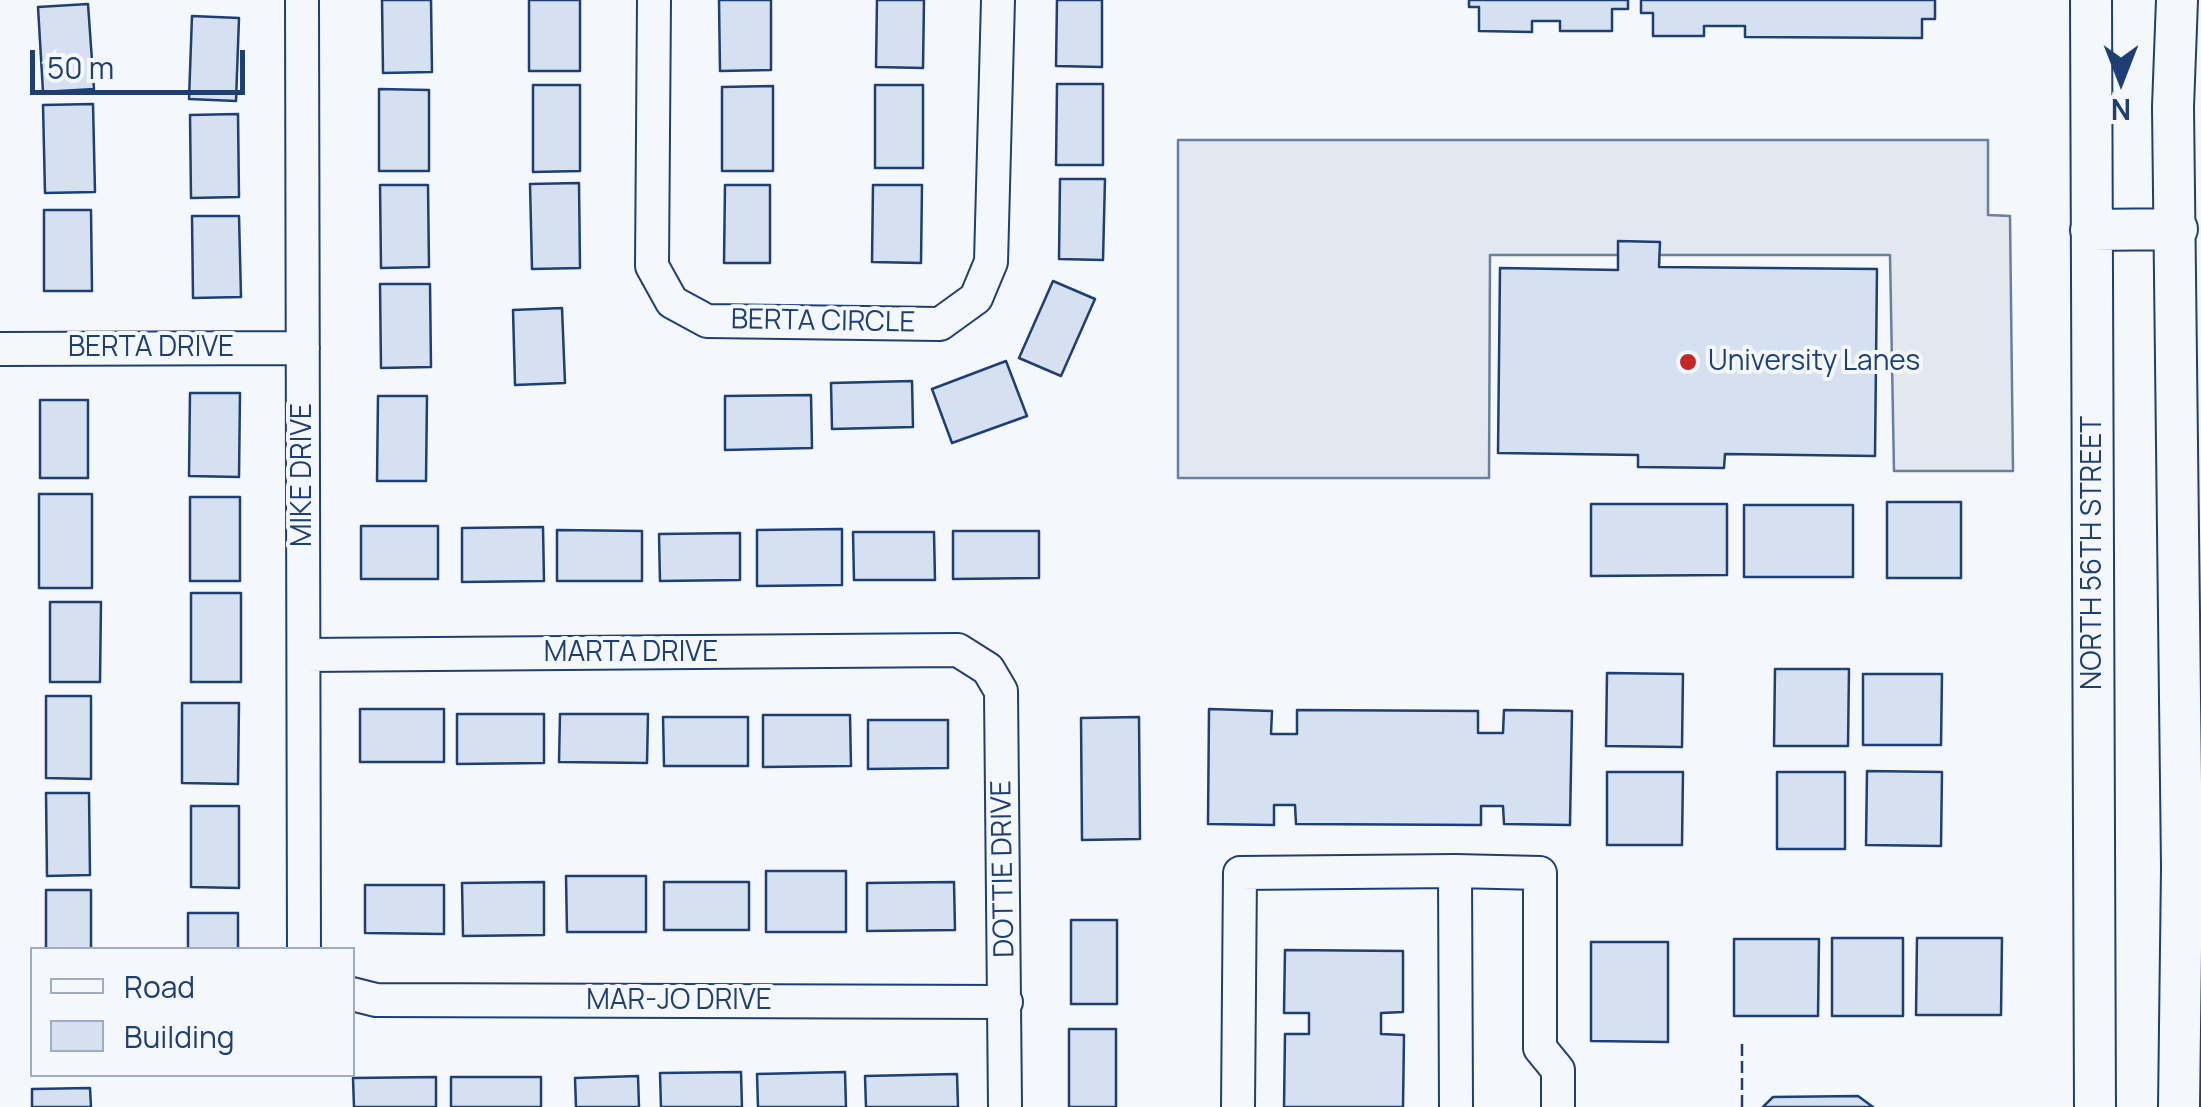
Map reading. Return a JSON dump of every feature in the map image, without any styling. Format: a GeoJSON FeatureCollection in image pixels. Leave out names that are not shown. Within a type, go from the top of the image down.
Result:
{"type":"FeatureCollection","features":[{"type":"Feature","properties":{"kind":"main road","name":"NORTH 56TH STREET"},"geometry":{"type":"LineString","coordinates":[[2090,0],[2095,1107]]}},
{"type":"Feature","properties":{"kind":"main road"},"geometry":{"type":"LineString","coordinates":[[2159,0],[2160,65],[2173,107]]}},
{"type":"Feature","properties":{"kind":"main road"},"geometry":{"type":"LineString","coordinates":[[2177,0],[2173,107],[2182,868],[2180,1107]]}},
{"type":"Feature","properties":{"kind":"main road"},"geometry":{"type":"LineString","coordinates":[[2091,230],[2177,230]]}},
{"type":"Feature","properties":{"kind":"street","name":"MIKE DRIVE"},"geometry":{"type":"LineString","coordinates":[[302,0],[304,947]]}},
{"type":"Feature","properties":{"kind":"street","name":"BERTA CIRCLE"},"geometry":{"type":"LineString","coordinates":[[654,0],[652,266],[672,302],[707,321],[940,324],[976,298],[991,262],[998,0]]}},
{"type":"Feature","properties":{"kind":"street","name":"BERTA DRIVE"},"geometry":{"type":"LineString","coordinates":[[0,349],[303,348]]}},
{"type":"Feature","properties":{"kind":"street","name":"MARTA DRIVE"},"geometry":{"type":"LineString","coordinates":[[304,655],[958,650]]}},
{"type":"Feature","properties":{"kind":"street","name":"DOTTIE DRIVE"},"geometry":{"type":"LineString","coordinates":[[958,650],[988,670],[1001,691],[1006,1107]]}},
{"type":"Feature","properties":{"kind":"street"},"geometry":{"type":"LineString","coordinates":[[1455,871],[1456,1107]]}},
{"type":"Feature","properties":{"kind":"street"},"geometry":{"type":"LineString","coordinates":[[1238,1107],[1240,873],[1455,871],[1540,873],[1540,1048],[1558,1070],[1558,1107]]}},
{"type":"Feature","properties":{"kind":"street","name":"MAR-JO DRIVE"},"geometry":{"type":"LineString","coordinates":[[355,995],[376,1000],[1006,1002]]}},
{"type":"Feature","properties":{"kind":"shaded area"},"geometry":{"type":"Polygon","coordinates":[[[1178,140],[1988,140],[1988,215],[2010,216],[2013,471],[1894,471],[1890,255],[1490,255],[1489,478],[1178,478],[1178,140]]]}},
{"type":"Feature","properties":{"kind":"building"},"geometry":{"type":"Polygon","coordinates":[[[382,0],[431,0],[432,72],[383,73],[382,0]]]}},
{"type":"Feature","properties":{"kind":"building"},"geometry":{"type":"Polygon","coordinates":[[[529,0],[580,0],[580,71],[529,71],[529,0]]]}},
{"type":"Feature","properties":{"kind":"building"},"geometry":{"type":"Polygon","coordinates":[[[719,0],[771,0],[771,70],[720,71],[719,0]]]}},
{"type":"Feature","properties":{"kind":"building"},"geometry":{"type":"Polygon","coordinates":[[[877,0],[924,0],[923,68],[876,67],[877,0]]]}},
{"type":"Feature","properties":{"kind":"building"},"geometry":{"type":"Polygon","coordinates":[[[1057,0],[1102,0],[1102,67],[1056,66],[1057,0]]]}},
{"type":"Feature","properties":{"kind":"building"},"geometry":{"type":"Polygon","coordinates":[[[1469,0],[1628,0],[1628,9],[1612,9],[1612,31],[1560,31],[1560,21],[1532,21],[1532,32],[1479,31],[1479,7],[1469,7],[1469,0]]]}},
{"type":"Feature","properties":{"kind":"building"},"geometry":{"type":"Polygon","coordinates":[[[1641,0],[1935,0],[1935,19],[1922,19],[1922,38],[1745,37],[1745,26],[1704,26],[1704,36],[1653,36],[1653,13],[1641,13],[1641,0]]]}},
{"type":"Feature","properties":{"kind":"building"},"geometry":{"type":"Polygon","coordinates":[[[88,4],[94,89],[43,92],[38,7],[88,4]]]}},
{"type":"Feature","properties":{"kind":"building"},"geometry":{"type":"Polygon","coordinates":[[[192,16],[239,18],[236,101],[189,99],[192,16]]]}},
{"type":"Feature","properties":{"kind":"building"},"geometry":{"type":"Polygon","coordinates":[[[1057,84],[1103,84],[1103,165],[1056,165],[1057,84]]]}},
{"type":"Feature","properties":{"kind":"building"},"geometry":{"type":"Polygon","coordinates":[[[533,85],[580,85],[580,171],[533,172],[533,85]]]}},
{"type":"Feature","properties":{"kind":"building"},"geometry":{"type":"Polygon","coordinates":[[[875,85],[923,85],[923,168],[875,168],[875,85]]]}},
{"type":"Feature","properties":{"kind":"building"},"geometry":{"type":"Polygon","coordinates":[[[773,86],[773,171],[722,171],[722,87],[773,86]]]}},
{"type":"Feature","properties":{"kind":"building"},"geometry":{"type":"Polygon","coordinates":[[[379,89],[429,90],[429,171],[379,171],[379,89]]]}},
{"type":"Feature","properties":{"kind":"building"},"geometry":{"type":"Polygon","coordinates":[[[93,104],[95,192],[45,193],[43,105],[93,104]]]}},
{"type":"Feature","properties":{"kind":"building"},"geometry":{"type":"Polygon","coordinates":[[[238,114],[239,197],[191,198],[190,115],[238,114]]]}},
{"type":"Feature","properties":{"kind":"building"},"geometry":{"type":"Polygon","coordinates":[[[1060,179],[1105,179],[1103,260],[1059,259],[1060,179]]]}},
{"type":"Feature","properties":{"kind":"building"},"geometry":{"type":"Polygon","coordinates":[[[579,183],[580,268],[532,269],[530,184],[579,183]]]}},
{"type":"Feature","properties":{"kind":"building"},"geometry":{"type":"Polygon","coordinates":[[[380,185],[428,185],[429,267],[381,268],[380,185]]]}},
{"type":"Feature","properties":{"kind":"building"},"geometry":{"type":"Polygon","coordinates":[[[725,185],[770,185],[770,263],[724,263],[725,185]]]}},
{"type":"Feature","properties":{"kind":"building"},"geometry":{"type":"Polygon","coordinates":[[[873,185],[922,185],[921,263],[872,262],[873,185]]]}},
{"type":"Feature","properties":{"kind":"building"},"geometry":{"type":"Polygon","coordinates":[[[44,210],[91,210],[92,291],[44,291],[44,210]]]}},
{"type":"Feature","properties":{"kind":"building"},"geometry":{"type":"Polygon","coordinates":[[[192,216],[239,216],[241,297],[193,298],[192,216]]]}},
{"type":"Feature","properties":{"kind":"building","name":"University Lanes"},"geometry":{"type":"Polygon","coordinates":[[[1618,241],[1660,242],[1659,267],[1877,269],[1875,456],[1725,454],[1724,468],[1638,467],[1638,455],[1498,453],[1500,268],[1618,270],[1618,241]]]}},
{"type":"Feature","properties":{"kind":"building"},"geometry":{"type":"Polygon","coordinates":[[[1053,281],[1095,299],[1061,376],[1019,358],[1053,281]]]}},
{"type":"Feature","properties":{"kind":"building"},"geometry":{"type":"Polygon","coordinates":[[[380,284],[430,284],[431,367],[381,368],[380,284]]]}},
{"type":"Feature","properties":{"kind":"building"},"geometry":{"type":"Polygon","coordinates":[[[562,308],[565,383],[515,385],[513,310],[562,308]]]}},
{"type":"Feature","properties":{"kind":"building"},"geometry":{"type":"Polygon","coordinates":[[[1006,361],[1027,416],[952,443],[932,389],[1006,361]]]}},
{"type":"Feature","properties":{"kind":"building"},"geometry":{"type":"Polygon","coordinates":[[[912,381],[913,427],[832,429],[831,383],[912,381]]]}},
{"type":"Feature","properties":{"kind":"building"},"geometry":{"type":"Polygon","coordinates":[[[190,393],[240,393],[239,477],[189,476],[190,393]]]}},
{"type":"Feature","properties":{"kind":"building"},"geometry":{"type":"Polygon","coordinates":[[[811,395],[812,448],[725,450],[725,396],[811,395]]]}},
{"type":"Feature","properties":{"kind":"building"},"geometry":{"type":"Polygon","coordinates":[[[378,396],[427,396],[426,481],[377,481],[378,396]]]}},
{"type":"Feature","properties":{"kind":"building"},"geometry":{"type":"Polygon","coordinates":[[[40,400],[88,400],[88,478],[40,478],[40,400]]]}},
{"type":"Feature","properties":{"kind":"building"},"geometry":{"type":"Polygon","coordinates":[[[39,494],[92,494],[92,588],[39,588],[39,494]]]}},
{"type":"Feature","properties":{"kind":"building"},"geometry":{"type":"Polygon","coordinates":[[[190,497],[240,497],[240,581],[190,581],[190,497]]]}},
{"type":"Feature","properties":{"kind":"building"},"geometry":{"type":"Polygon","coordinates":[[[1887,502],[1961,502],[1961,578],[1887,578],[1887,502]]]}},
{"type":"Feature","properties":{"kind":"building"},"geometry":{"type":"Polygon","coordinates":[[[1591,504],[1727,504],[1727,575],[1591,576],[1591,504]]]}},
{"type":"Feature","properties":{"kind":"building"},"geometry":{"type":"Polygon","coordinates":[[[1744,505],[1853,505],[1853,577],[1744,577],[1744,505]]]}},
{"type":"Feature","properties":{"kind":"building"},"geometry":{"type":"Polygon","coordinates":[[[361,526],[438,526],[438,579],[361,579],[361,526]]]}},
{"type":"Feature","properties":{"kind":"building"},"geometry":{"type":"Polygon","coordinates":[[[543,527],[544,581],[462,582],[462,528],[543,527]]]}},
{"type":"Feature","properties":{"kind":"building"},"geometry":{"type":"Polygon","coordinates":[[[842,529],[842,585],[757,586],[757,530],[842,529]]]}},
{"type":"Feature","properties":{"kind":"building"},"geometry":{"type":"Polygon","coordinates":[[[557,530],[642,531],[642,581],[557,581],[557,530]]]}},
{"type":"Feature","properties":{"kind":"building"},"geometry":{"type":"Polygon","coordinates":[[[953,531],[1039,531],[1039,578],[953,579],[953,531]]]}},
{"type":"Feature","properties":{"kind":"building"},"geometry":{"type":"Polygon","coordinates":[[[853,532],[934,532],[935,580],[854,580],[853,532]]]}},
{"type":"Feature","properties":{"kind":"building"},"geometry":{"type":"Polygon","coordinates":[[[740,533],[740,580],[660,581],[659,534],[740,533]]]}},
{"type":"Feature","properties":{"kind":"building"},"geometry":{"type":"Polygon","coordinates":[[[191,593],[241,593],[241,682],[191,682],[191,593]]]}},
{"type":"Feature","properties":{"kind":"building"},"geometry":{"type":"Polygon","coordinates":[[[50,602],[101,602],[100,682],[50,682],[50,602]]]}},
{"type":"Feature","properties":{"kind":"building"},"geometry":{"type":"Polygon","coordinates":[[[1775,669],[1849,669],[1848,746],[1774,746],[1775,669]]]}},
{"type":"Feature","properties":{"kind":"building"},"geometry":{"type":"Polygon","coordinates":[[[1607,673],[1683,674],[1682,747],[1606,746],[1607,673]]]}},
{"type":"Feature","properties":{"kind":"building"},"geometry":{"type":"Polygon","coordinates":[[[1863,674],[1942,674],[1941,745],[1863,745],[1863,674]]]}},
{"type":"Feature","properties":{"kind":"building"},"geometry":{"type":"Polygon","coordinates":[[[46,696],[91,696],[91,779],[46,778],[46,696]]]}},
{"type":"Feature","properties":{"kind":"building"},"geometry":{"type":"Polygon","coordinates":[[[182,703],[239,703],[238,784],[182,783],[182,703]]]}},
{"type":"Feature","properties":{"kind":"building"},"geometry":{"type":"Polygon","coordinates":[[[360,709],[444,709],[444,762],[360,762],[360,709]]]}},
{"type":"Feature","properties":{"kind":"building"},"geometry":{"type":"Polygon","coordinates":[[[1209,709],[1272,711],[1271,734],[1297,734],[1297,710],[1478,711],[1478,733],[1503,733],[1504,710],[1572,711],[1570,825],[1504,824],[1503,806],[1481,806],[1481,825],[1296,824],[1295,805],[1274,805],[1274,825],[1208,824],[1209,709]]]}},
{"type":"Feature","properties":{"kind":"building"},"geometry":{"type":"Polygon","coordinates":[[[457,714],[544,714],[544,763],[457,764],[457,714]]]}},
{"type":"Feature","properties":{"kind":"building"},"geometry":{"type":"Polygon","coordinates":[[[560,714],[648,714],[647,763],[559,762],[560,714]]]}},
{"type":"Feature","properties":{"kind":"building"},"geometry":{"type":"Polygon","coordinates":[[[763,715],[850,715],[851,766],[763,767],[763,715]]]}},
{"type":"Feature","properties":{"kind":"building"},"geometry":{"type":"Polygon","coordinates":[[[663,717],[748,717],[748,766],[664,766],[663,717]]]}},
{"type":"Feature","properties":{"kind":"building"},"geometry":{"type":"Polygon","coordinates":[[[1139,717],[1140,839],[1082,840],[1081,718],[1139,717]]]}},
{"type":"Feature","properties":{"kind":"building"},"geometry":{"type":"Polygon","coordinates":[[[868,720],[948,720],[948,768],[868,769],[868,720]]]}},
{"type":"Feature","properties":{"kind":"building"},"geometry":{"type":"Polygon","coordinates":[[[1867,771],[1942,772],[1941,846],[1866,845],[1867,771]]]}},
{"type":"Feature","properties":{"kind":"building"},"geometry":{"type":"Polygon","coordinates":[[[1607,772],[1683,772],[1682,845],[1607,845],[1607,772]]]}},
{"type":"Feature","properties":{"kind":"building"},"geometry":{"type":"Polygon","coordinates":[[[1777,772],[1845,772],[1845,849],[1777,849],[1777,772]]]}},
{"type":"Feature","properties":{"kind":"building"},"geometry":{"type":"Polygon","coordinates":[[[46,793],[89,793],[90,875],[47,876],[46,793]]]}},
{"type":"Feature","properties":{"kind":"building"},"geometry":{"type":"Polygon","coordinates":[[[191,806],[239,806],[239,888],[191,887],[191,806]]]}},
{"type":"Feature","properties":{"kind":"building"},"geometry":{"type":"Polygon","coordinates":[[[766,871],[846,871],[846,932],[766,932],[766,871]]]}},
{"type":"Feature","properties":{"kind":"building"},"geometry":{"type":"Polygon","coordinates":[[[566,876],[646,876],[646,932],[567,932],[566,876]]]}},
{"type":"Feature","properties":{"kind":"building"},"geometry":{"type":"Polygon","coordinates":[[[544,882],[544,935],[463,936],[462,883],[544,882]]]}},
{"type":"Feature","properties":{"kind":"building"},"geometry":{"type":"Polygon","coordinates":[[[664,882],[749,882],[749,930],[664,930],[664,882]]]}},
{"type":"Feature","properties":{"kind":"building"},"geometry":{"type":"Polygon","coordinates":[[[954,882],[955,930],[867,931],[867,883],[954,882]]]}},
{"type":"Feature","properties":{"kind":"building"},"geometry":{"type":"Polygon","coordinates":[[[365,885],[444,885],[444,934],[365,933],[365,885]]]}},
{"type":"Feature","properties":{"kind":"building"},"geometry":{"type":"Polygon","coordinates":[[[46,890],[91,890],[91,947],[46,947],[46,890]]]}},
{"type":"Feature","properties":{"kind":"building"},"geometry":{"type":"Polygon","coordinates":[[[188,913],[238,913],[238,947],[188,947],[188,913]]]}},
{"type":"Feature","properties":{"kind":"building"},"geometry":{"type":"Polygon","coordinates":[[[1071,920],[1117,920],[1117,1004],[1071,1004],[1071,920]]]}},
{"type":"Feature","properties":{"kind":"building"},"geometry":{"type":"Polygon","coordinates":[[[1832,938],[1903,938],[1903,1016],[1832,1016],[1832,938]]]}},
{"type":"Feature","properties":{"kind":"building"},"geometry":{"type":"Polygon","coordinates":[[[1917,938],[2002,938],[2001,1015],[1916,1015],[1917,938]]]}},
{"type":"Feature","properties":{"kind":"building"},"geometry":{"type":"Polygon","coordinates":[[[1734,939],[1819,939],[1818,1016],[1734,1016],[1734,939]]]}},
{"type":"Feature","properties":{"kind":"building"},"geometry":{"type":"Polygon","coordinates":[[[1591,942],[1668,942],[1668,1042],[1591,1041],[1591,942]]]}},
{"type":"Feature","properties":{"kind":"building"},"geometry":{"type":"Polygon","coordinates":[[[1285,950],[1403,951],[1403,1012],[1381,1013],[1381,1034],[1404,1035],[1403,1107],[1284,1107],[1285,1034],[1309,1034],[1309,1013],[1284,1013],[1285,950]]]}},
{"type":"Feature","properties":{"kind":"building"},"geometry":{"type":"Polygon","coordinates":[[[1069,1029],[1116,1029],[1116,1107],[1069,1107],[1069,1029]]]}},
{"type":"Feature","properties":{"kind":"building"},"geometry":{"type":"Polygon","coordinates":[[[741,1072],[742,1107],[661,1107],[660,1073],[741,1072]]]}},
{"type":"Feature","properties":{"kind":"building"},"geometry":{"type":"Polygon","coordinates":[[[845,1072],[846,1107],[758,1107],[757,1074],[845,1072]]]}},
{"type":"Feature","properties":{"kind":"building"},"geometry":{"type":"Polygon","coordinates":[[[957,1074],[958,1107],[866,1107],[865,1076],[957,1074]]]}},
{"type":"Feature","properties":{"kind":"building"},"geometry":{"type":"Polygon","coordinates":[[[638,1076],[639,1107],[576,1107],[575,1078],[638,1076]]]}},
{"type":"Feature","properties":{"kind":"building"},"geometry":{"type":"Polygon","coordinates":[[[436,1077],[436,1107],[354,1107],[353,1078],[436,1077]]]}},
{"type":"Feature","properties":{"kind":"building"},"geometry":{"type":"Polygon","coordinates":[[[451,1077],[541,1077],[541,1107],[451,1107],[451,1077]]]}},
{"type":"Feature","properties":{"kind":"building"},"geometry":{"type":"Polygon","coordinates":[[[90,1088],[91,1107],[32,1107],[32,1089],[90,1088]]]}},
{"type":"Feature","properties":{"kind":"building"},"geometry":{"type":"Polygon","coordinates":[[[1858,1096],[1873,1107],[1763,1107],[1773,1097],[1858,1096]]]}},
{"type":"Feature","properties":{"kind":"fence"},"geometry":{"type":"LineString","coordinates":[[1742,1042],[1742,1107]]}},
{"type":"Feature","properties":{"kind":"place","name":"University Lanes"},"geometry":{"type":"Point","coordinates":[1688,362]}}]}
